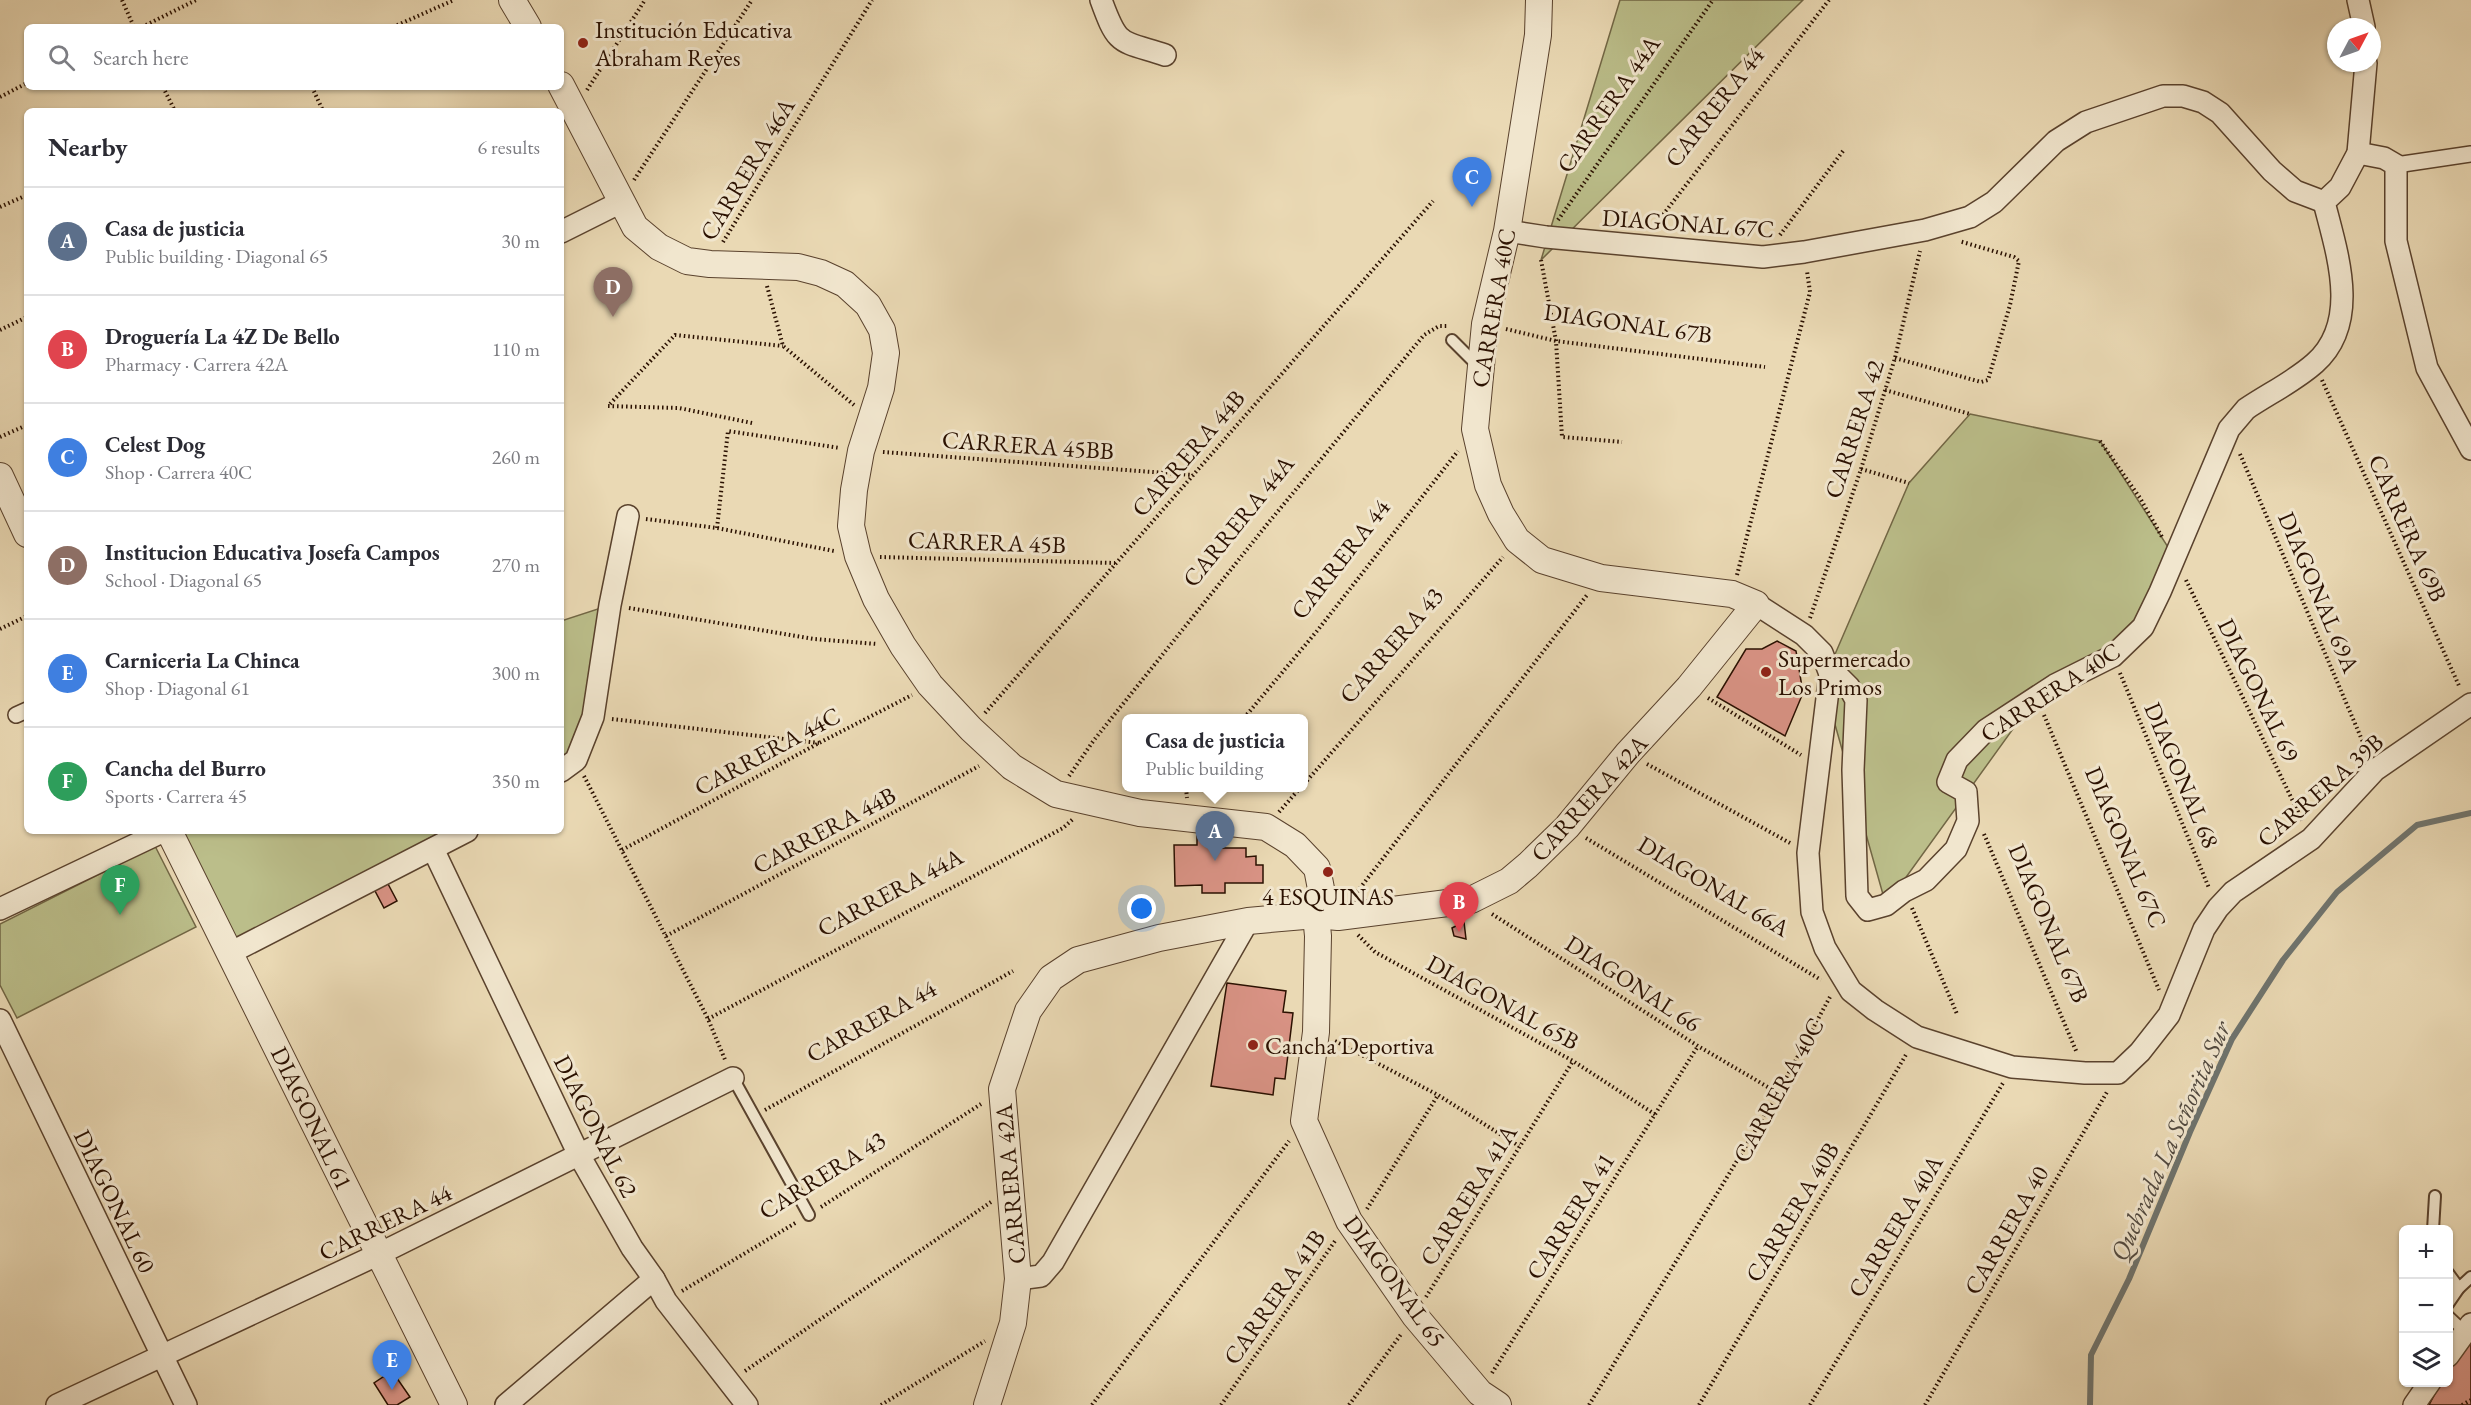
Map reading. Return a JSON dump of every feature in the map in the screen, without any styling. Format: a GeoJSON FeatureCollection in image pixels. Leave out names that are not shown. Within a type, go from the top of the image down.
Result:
{"type":"FeatureCollection","features":[{"type":"Feature","properties":{"kind":"street"},"geometry":{"type":"LineString","coordinates":[[512,0],[526,24]]}},
{"type":"Feature","properties":{"kind":"street"},"geometry":{"type":"LineString","coordinates":[[1101,0],[1112,31],[1119,39],[1165,55]]}},
{"type":"Feature","properties":{"kind":"street","name":"CARRERA 40C"},"geometry":{"type":"LineString","coordinates":[[1539,0],[1538,35],[1507,231],[1485,324],[1480,370],[1475,429],[1488,485],[1501,514],[1517,540],[1542,560],[1601,578],[1732,594],[1756,604],[1804,635],[1822,653],[1830,674],[1840,678],[1849,687],[1856,700],[1853,770],[1857,896],[1868,910],[1886,905],[1904,891],[1926,880],[1956,849],[1968,821],[1966,792],[1948,782],[1957,760],[1986,730],[2036,697],[2113,656],[2143,627],[2175,558],[2229,429],[2246,409],[2314,363],[2336,335],[2342,313],[2342,281],[2324,202]]}},
{"type":"Feature","properties":{"kind":"street"},"geometry":{"type":"LineString","coordinates":[[2358,0],[2362,18]]}},
{"type":"Feature","properties":{"kind":"street"},"geometry":{"type":"LineString","coordinates":[[2324,202],[2340,187],[2358,153],[2365,72]]}},
{"type":"Feature","properties":{"kind":"street"},"geometry":{"type":"LineString","coordinates":[[564,90],[635,227],[659,247],[687,261],[798,267],[822,273],[845,284],[868,305],[882,330],[886,353],[881,388],[861,451],[854,490],[851,526],[858,556],[876,599],[903,646],[930,685],[971,729],[1034,782],[1056,794],[1091,804],[1140,813],[1266,827],[1295,845],[1317,868],[1327,916],[1318,936],[1316,1032],[1304,1121]]}},
{"type":"Feature","properties":{"kind":"street","name":"DIAGONAL 67C"},"geometry":{"type":"LineString","coordinates":[[1507,231],[1546,237],[1763,257],[1804,252],[1925,230],[1970,217],[1994,202],[2056,141],[2086,122],[2163,96],[2183,96],[2203,102],[2220,113],[2272,171],[2295,191],[2324,202]]}},
{"type":"Feature","properties":{"kind":"street"},"geometry":{"type":"LineString","coordinates":[[2358,153],[2384,158],[2396,165],[2471,154]]}},
{"type":"Feature","properties":{"kind":"street"},"geometry":{"type":"LineString","coordinates":[[2396,165],[2396,242],[2427,368],[2471,449]]}},
{"type":"Feature","properties":{"kind":"street"},"geometry":{"type":"LineString","coordinates":[[564,230],[621,202]]}},
{"type":"Feature","properties":{"kind":"street"},"geometry":{"type":"LineString","coordinates":[[0,476],[24,528]]}},
{"type":"Feature","properties":{"kind":"street"},"geometry":{"type":"LineString","coordinates":[[568,765],[593,717],[610,605],[628,516]]}},
{"type":"Feature","properties":{"kind":"street","name":"CARRERA 42A"},"geometry":{"type":"LineString","coordinates":[[987,1405],[1013,1323],[1018,1279],[1002,1089],[1028,1011],[1052,978],[1078,960],[1159,938],[1248,921],[1327,916],[1471,900],[1509,881],[1567,827],[1628,753],[1689,687],[1756,604]]}},
{"type":"Feature","properties":{"kind":"street"},"geometry":{"type":"LineString","coordinates":[[1830,674],[1808,854],[1812,912],[1838,982],[1875,1010],[1917,1037],[2012,1067],[2085,1073],[2118,1073]]}},
{"type":"Feature","properties":{"kind":"street","name":"CARRERA 39B"},"geometry":{"type":"LineString","coordinates":[[2118,1073],[2140,1052],[2169,1015],[2204,929],[2217,908],[2233,892],[2311,839],[2375,770],[2470,706]]}},
{"type":"Feature","properties":{"kind":"street"},"geometry":{"type":"LineString","coordinates":[[0,909],[158,834]]}},
{"type":"Feature","properties":{"kind":"street","name":"DIAGONAL 61"},"geometry":{"type":"LineString","coordinates":[[171,834],[454,1405]]}},
{"type":"Feature","properties":{"kind":"street"},"geometry":{"type":"LineString","coordinates":[[230,953],[461,834]]}},
{"type":"Feature","properties":{"kind":"street","name":"DIAGONAL 62"},"geometry":{"type":"LineString","coordinates":[[433,849],[579,1155],[632,1248],[666,1301],[747,1405]]}},
{"type":"Feature","properties":{"kind":"street"},"geometry":{"type":"LineString","coordinates":[[1018,1279],[1041,1276],[1053,1262],[1248,921]]}},
{"type":"Feature","properties":{"kind":"street","name":"DIAGONAL 60"},"geometry":{"type":"LineString","coordinates":[[0,1020],[186,1405]]}},
{"type":"Feature","properties":{"kind":"street","name":"CARRERA 44"},"geometry":{"type":"LineString","coordinates":[[57,1405],[379,1254],[733,1078]]}},
{"type":"Feature","properties":{"kind":"street","name":"DIAGONAL 65"},"geometry":{"type":"LineString","coordinates":[[1304,1121],[1349,1221],[1415,1316],[1489,1399]]}},
{"type":"Feature","properties":{"kind":"street"},"geometry":{"type":"LineString","coordinates":[[506,1405],[654,1279]]}},
{"type":"Feature","properties":{"kind":"street"},"geometry":{"type":"LineString","coordinates":[[2453,1349],[2468,1328]]}},
{"type":"Feature","properties":{"kind":"street"},"geometry":{"type":"LineString","coordinates":[[2414,1405],[2427,1387]]}},
{"type":"Feature","properties":{"kind":"lane"},"geometry":{"type":"LineString","coordinates":[[1452,340],[1480,370]]}},
{"type":"Feature","properties":{"kind":"lane"},"geometry":{"type":"LineString","coordinates":[[733,1078],[809,1215]]}},
{"type":"Feature","properties":{"kind":"lane"},"geometry":{"type":"LineString","coordinates":[[2433,1225],[2435,1196]]}},
{"type":"Feature","properties":{"kind":"lane"},"geometry":{"type":"LineString","coordinates":[[2453,1296],[2458,1288],[2471,1277]]}},
{"type":"Feature","properties":{"kind":"lane"},"geometry":{"type":"LineString","coordinates":[[2452,1279],[2458,1288]]}},
{"type":"Feature","properties":{"kind":"lane"},"geometry":{"type":"LineString","coordinates":[[2453,1319],[2468,1328]]}},
{"type":"Feature","properties":{"kind":"path"},"geometry":{"type":"LineString","coordinates":[[122,0],[133,24]]}},
{"type":"Feature","properties":{"kind":"path"},"geometry":{"type":"LineString","coordinates":[[148,24],[196,0]]}},
{"type":"Feature","properties":{"kind":"path"},"geometry":{"type":"LineString","coordinates":[[400,24],[454,0]]}},
{"type":"Feature","properties":{"kind":"path"},"geometry":{"type":"LineString","coordinates":[[574,108],[645,0]]}},
{"type":"Feature","properties":{"kind":"path"},"geometry":{"type":"LineString","coordinates":[[621,202],[752,0]]}},
{"type":"Feature","properties":{"kind":"path","name":"CARRERA 46A"},"geometry":{"type":"LineString","coordinates":[[710,264],[872,0]]}},
{"type":"Feature","properties":{"kind":"path","name":"CARRERA 44A"},"geometry":{"type":"LineString","coordinates":[[1546,237],[1713,0]]}},
{"type":"Feature","properties":{"kind":"path","name":"CARRERA 44"},"geometry":{"type":"LineString","coordinates":[[1639,246],[1829,0]]}},
{"type":"Feature","properties":{"kind":"path"},"geometry":{"type":"LineString","coordinates":[[0,97],[24,85]]}},
{"type":"Feature","properties":{"kind":"path"},"geometry":{"type":"LineString","coordinates":[[164,90],[174,108]]}},
{"type":"Feature","properties":{"kind":"path"},"geometry":{"type":"LineString","coordinates":[[313,90],[322,108]]}},
{"type":"Feature","properties":{"kind":"path"},"geometry":{"type":"LineString","coordinates":[[1763,257],[1843,152]]}},
{"type":"Feature","properties":{"kind":"path"},"geometry":{"type":"LineString","coordinates":[[0,207],[24,196]]}},
{"type":"Feature","properties":{"kind":"path","name":"CARRERA 44B"},"geometry":{"type":"LineString","coordinates":[[971,729],[1433,201]]}},
{"type":"Feature","properties":{"kind":"path"},"geometry":{"type":"LineString","coordinates":[[1895,358],[1981,382],[1988,380],[2019,269],[2019,261],[2014,257],[1925,230]]}},
{"type":"Feature","properties":{"kind":"path","name":"CARRERA 42"},"geometry":{"type":"LineString","coordinates":[[1804,635],[1861,469],[1895,358],[1925,230]]}},
{"type":"Feature","properties":{"kind":"path"},"geometry":{"type":"LineString","coordinates":[[1732,594],[1810,292],[1804,252]]}},
{"type":"Feature","properties":{"kind":"path"},"geometry":{"type":"LineString","coordinates":[[1541,260],[1556,341],[1562,437],[1622,442]]}},
{"type":"Feature","properties":{"kind":"path"},"geometry":{"type":"LineString","coordinates":[[762,265],[783,346]]}},
{"type":"Feature","properties":{"kind":"path"},"geometry":{"type":"LineString","coordinates":[[0,330],[24,318]]}},
{"type":"Feature","properties":{"kind":"path","name":"DIAGONAL 67B"},"geometry":{"type":"LineString","coordinates":[[1485,324],[1556,341],[1765,367]]}},
{"type":"Feature","properties":{"kind":"path","name":"CARRERA 44A"},"geometry":{"type":"LineString","coordinates":[[1056,794],[1094,740],[1424,334],[1439,326],[1450,326]]}},
{"type":"Feature","properties":{"kind":"path"},"geometry":{"type":"LineString","coordinates":[[752,423],[679,408],[608,406],[675,335],[783,346],[871,419]]}},
{"type":"Feature","properties":{"kind":"path","name":"CARRERA 69B"},"geometry":{"type":"LineString","coordinates":[[2314,363],[2470,706]]}},
{"type":"Feature","properties":{"kind":"path"},"geometry":{"type":"LineString","coordinates":[[1885,390],[1970,414]]}},
{"type":"Feature","properties":{"kind":"path"},"geometry":{"type":"LineString","coordinates":[[0,437],[24,426]]}},
{"type":"Feature","properties":{"kind":"path","name":"CARRERA 44"},"geometry":{"type":"LineString","coordinates":[[1247,714],[1317,631],[1475,429]]}},
{"type":"Feature","properties":{"kind":"path","name":"DIAGONAL 69A"},"geometry":{"type":"LineString","coordinates":[[2229,429],[2375,770]]}},
{"type":"Feature","properties":{"kind":"path","name":"CARRERA 45BB"},"geometry":{"type":"LineString","coordinates":[[717,528],[728,432],[861,451],[1194,475]]}},
{"type":"Feature","properties":{"kind":"path","name":"DIAGONAL 69"},"geometry":{"type":"LineString","coordinates":[[2100,441],[2140,498],[2175,558],[2311,839]]}},
{"type":"Feature","properties":{"kind":"path"},"geometry":{"type":"LineString","coordinates":[[1861,469],[1909,483]]}},
{"type":"Feature","properties":{"kind":"path","name":"CARRERA 45B"},"geometry":{"type":"LineString","coordinates":[[628,516],[717,528],[858,556],[1116,563]]}},
{"type":"Feature","properties":{"kind":"path","name":"CARRERA 43"},"geometry":{"type":"LineString","coordinates":[[1308,779],[1517,540]]}},
{"type":"Feature","properties":{"kind":"path"},"geometry":{"type":"LineString","coordinates":[[1327,916],[1601,578]]}},
{"type":"Feature","properties":{"kind":"path"},"geometry":{"type":"LineString","coordinates":[[610,605],[814,639],[903,646]]}},
{"type":"Feature","properties":{"kind":"path"},"geometry":{"type":"LineString","coordinates":[[0,629],[24,617]]}},
{"type":"Feature","properties":{"kind":"path","name":"DIAGONAL 68"},"geometry":{"type":"LineString","coordinates":[[2113,656],[2217,908]]}},
{"type":"Feature","properties":{"kind":"path","name":"CARRERA 44C"},"geometry":{"type":"LineString","coordinates":[[622,850],[930,685]]}},
{"type":"Feature","properties":{"kind":"path"},"geometry":{"type":"LineString","coordinates":[[1689,687],[1818,764]]}},
{"type":"Feature","properties":{"kind":"path","name":"DIAGONAL 67C"},"geometry":{"type":"LineString","coordinates":[[2036,697],[2169,1015]]}},
{"type":"Feature","properties":{"kind":"path"},"geometry":{"type":"LineString","coordinates":[[593,717],[819,743]]}},
{"type":"Feature","properties":{"kind":"path"},"geometry":{"type":"LineString","coordinates":[[1628,753],[1808,854]]}},
{"type":"Feature","properties":{"kind":"path","name":"CARRERA 44B"},"geometry":{"type":"LineString","coordinates":[[666,936],[1000,755]]}},
{"type":"Feature","properties":{"kind":"path"},"geometry":{"type":"LineString","coordinates":[[568,765],[622,850],[708,1019],[733,1078]]}},
{"type":"Feature","properties":{"kind":"path"},"geometry":{"type":"LineString","coordinates":[[1266,827],[1297,792]]}},
{"type":"Feature","properties":{"kind":"path","name":"CARRERA 44A"},"geometry":{"type":"LineString","coordinates":[[708,1019],[1063,828],[1091,804]]}},
{"type":"Feature","properties":{"kind":"path","name":"DIAGONAL 67B"},"geometry":{"type":"LineString","coordinates":[[1980,824],[2085,1073]]}},
{"type":"Feature","properties":{"kind":"path","name":"DIAGONAL 66A"},"geometry":{"type":"LineString","coordinates":[[1567,827],[1838,982]]}},
{"type":"Feature","properties":{"kind":"path"},"geometry":{"type":"LineString","coordinates":[[1904,891],[1957,1014]]}},
{"type":"Feature","properties":{"kind":"path","name":"DIAGONAL 66"},"geometry":{"type":"LineString","coordinates":[[1471,900],[1698,1046],[1778,1093]]}},
{"type":"Feature","properties":{"kind":"path","name":"DIAGONAL 65B"},"geometry":{"type":"LineString","coordinates":[[1327,916],[1375,952],[1573,1061],[1656,1115]]}},
{"type":"Feature","properties":{"kind":"path","name":"CARRERA 44"},"geometry":{"type":"LineString","coordinates":[[754,1116],[1013,971]]}},
{"type":"Feature","properties":{"kind":"path","name":"CARRERA 40C"},"geometry":{"type":"LineString","coordinates":[[1589,1405],[1778,1093],[1838,982]]}},
{"type":"Feature","properties":{"kind":"path"},"geometry":{"type":"LineString","coordinates":[[1316,1032],[1438,1095],[1519,1146]]}},
{"type":"Feature","properties":{"kind":"path","name":"CARRERA 40B"},"geometry":{"type":"LineString","coordinates":[[1699,1405],[1917,1037]]}},
{"type":"Feature","properties":{"kind":"path","name":"CARRERA 41"},"geometry":{"type":"LineString","coordinates":[[1489,1399],[1698,1046]]}},
{"type":"Feature","properties":{"kind":"path","name":"CARRERA 41A"},"geometry":{"type":"LineString","coordinates":[[1349,1405],[1415,1316],[1573,1061]]}},
{"type":"Feature","properties":{"kind":"path","name":"CARRERA 40A"},"geometry":{"type":"LineString","coordinates":[[1810,1405],[1892,1264],[2012,1067]]}},
{"type":"Feature","properties":{"kind":"path","name":"CARRERA 40"},"geometry":{"type":"LineString","coordinates":[[1925,1405],[2118,1073]]}},
{"type":"Feature","properties":{"kind":"path","name":"CARRERA 43"},"geometry":{"type":"LineString","coordinates":[[666,1301],[809,1215],[1002,1089]]}},
{"type":"Feature","properties":{"kind":"path","name":"CARRERA 41B"},"geometry":{"type":"LineString","coordinates":[[1221,1405],[1349,1221],[1363,1215],[1438,1095]]}},
{"type":"Feature","properties":{"kind":"path"},"geometry":{"type":"LineString","coordinates":[[1092,1405],[1304,1121]]}},
{"type":"Feature","properties":{"kind":"path"},"geometry":{"type":"LineString","coordinates":[[729,1382],[1011,1187]]}},
{"type":"Feature","properties":{"kind":"path"},"geometry":{"type":"LineString","coordinates":[[881,1405],[1013,1323]]}},
{"type":"Feature","properties":{"kind":"path"},"geometry":{"type":"LineString","coordinates":[[2462,1405],[2471,1400]]}},
{"type":"Feature","properties":{"kind":"green space"},"geometry":{"type":"Polygon","coordinates":[[[1620,0],[1803,0],[1541,260],[1620,0]]]}},
{"type":"Feature","properties":{"kind":"green space"},"geometry":{"type":"Polygon","coordinates":[[[1970,414],[2100,441],[2175,558],[2113,656],[2036,697],[1886,905],[1823,682],[1909,483],[1970,414]]]}},
{"type":"Feature","properties":{"kind":"green space"},"geometry":{"type":"Polygon","coordinates":[[[610,605],[593,717],[564,766],[564,620],[610,605]]]}},
{"type":"Feature","properties":{"kind":"green space"},"geometry":{"type":"Polygon","coordinates":[[[170,834],[460,834],[230,953],[170,834]]]}},
{"type":"Feature","properties":{"kind":"green space"},"geometry":{"type":"Polygon","coordinates":[[[155,846],[196,927],[17,1018],[0,985],[0,924],[155,846]]]}},
{"type":"Feature","properties":{"kind":"building","name":"Supermercado Los Primos"},"geometry":{"type":"Polygon","coordinates":[[[1777,641],[1796,651],[1803,693],[1785,736],[1717,697],[1746,649],[1762,649],[1777,641]]]}},
{"type":"Feature","properties":{"kind":"building"},"geometry":{"type":"Polygon","coordinates":[[[1221,835],[1222,848],[1246,848],[1246,857],[1256,856],[1256,865],[1263,865],[1263,883],[1225,883],[1225,893],[1202,893],[1202,885],[1175,886],[1174,845],[1197,845],[1197,836],[1221,835]]]}},
{"type":"Feature","properties":{"kind":"building"},"geometry":{"type":"Polygon","coordinates":[[[387,882],[397,901],[384,908],[374,889],[387,882]]]}},
{"type":"Feature","properties":{"kind":"building"},"geometry":{"type":"Polygon","coordinates":[[[1464,922],[1466,939],[1454,936],[1452,928],[1464,922]]]}},
{"type":"Feature","properties":{"kind":"building","name":"Cancha Deportiva"},"geometry":{"type":"Polygon","coordinates":[[[1227,983],[1286,991],[1283,1012],[1293,1013],[1285,1079],[1275,1078],[1273,1095],[1211,1086],[1227,983]]]}},
{"type":"Feature","properties":{"kind":"building"},"geometry":{"type":"Polygon","coordinates":[[[2471,1328],[2471,1405],[2429,1405],[2438,1387],[2453,1387],[2453,1360],[2471,1328]]]}},
{"type":"Feature","properties":{"kind":"building"},"geometry":{"type":"Polygon","coordinates":[[[392,1371],[410,1397],[397,1405],[388,1405],[374,1383],[392,1371]]]}},
{"type":"Feature","properties":{"kind":"waterway","name":"Quebrada La Señorita Sur"},"geometry":{"type":"LineString","coordinates":[[2090,1405],[2091,1355],[2129,1279],[2190,1132],[2232,1039],[2283,960],[2337,892],[2417,825],[2471,813]]}},
{"type":"Feature","properties":{"kind":"place","name":"Institución Educativa Abraham Reyes"},"geometry":{"type":"Point","coordinates":[583,43]}},
{"type":"Feature","properties":{"kind":"place","name":"Celest Dog"},"geometry":{"type":"Point","coordinates":[1472,207]}},
{"type":"Feature","properties":{"kind":"place","name":"Institucion Educativa Josefa Campos"},"geometry":{"type":"Point","coordinates":[613,317]}},
{"type":"Feature","properties":{"kind":"place","name":"Supermercado Los Primos"},"geometry":{"type":"Point","coordinates":[1766,672]}},
{"type":"Feature","properties":{"kind":"place","name":"Casa de justicia"},"geometry":{"type":"Point","coordinates":[1215,861]}},
{"type":"Feature","properties":{"kind":"place","name":"4 ESQUINAS"},"geometry":{"type":"Point","coordinates":[1328,872]}},
{"type":"Feature","properties":{"kind":"place","name":"Cancha del Burro"},"geometry":{"type":"Point","coordinates":[120,915]}},
{"type":"Feature","properties":{"kind":"place","name":"Droguería La 4Z De Bello"},"geometry":{"type":"Point","coordinates":[1459,932]}},
{"type":"Feature","properties":{"kind":"place","name":"Cancha Deportiva"},"geometry":{"type":"Point","coordinates":[1253,1045]}},
{"type":"Feature","properties":{"kind":"place","name":"Carniceria La Chinca"},"geometry":{"type":"Point","coordinates":[392,1390]}}]}
